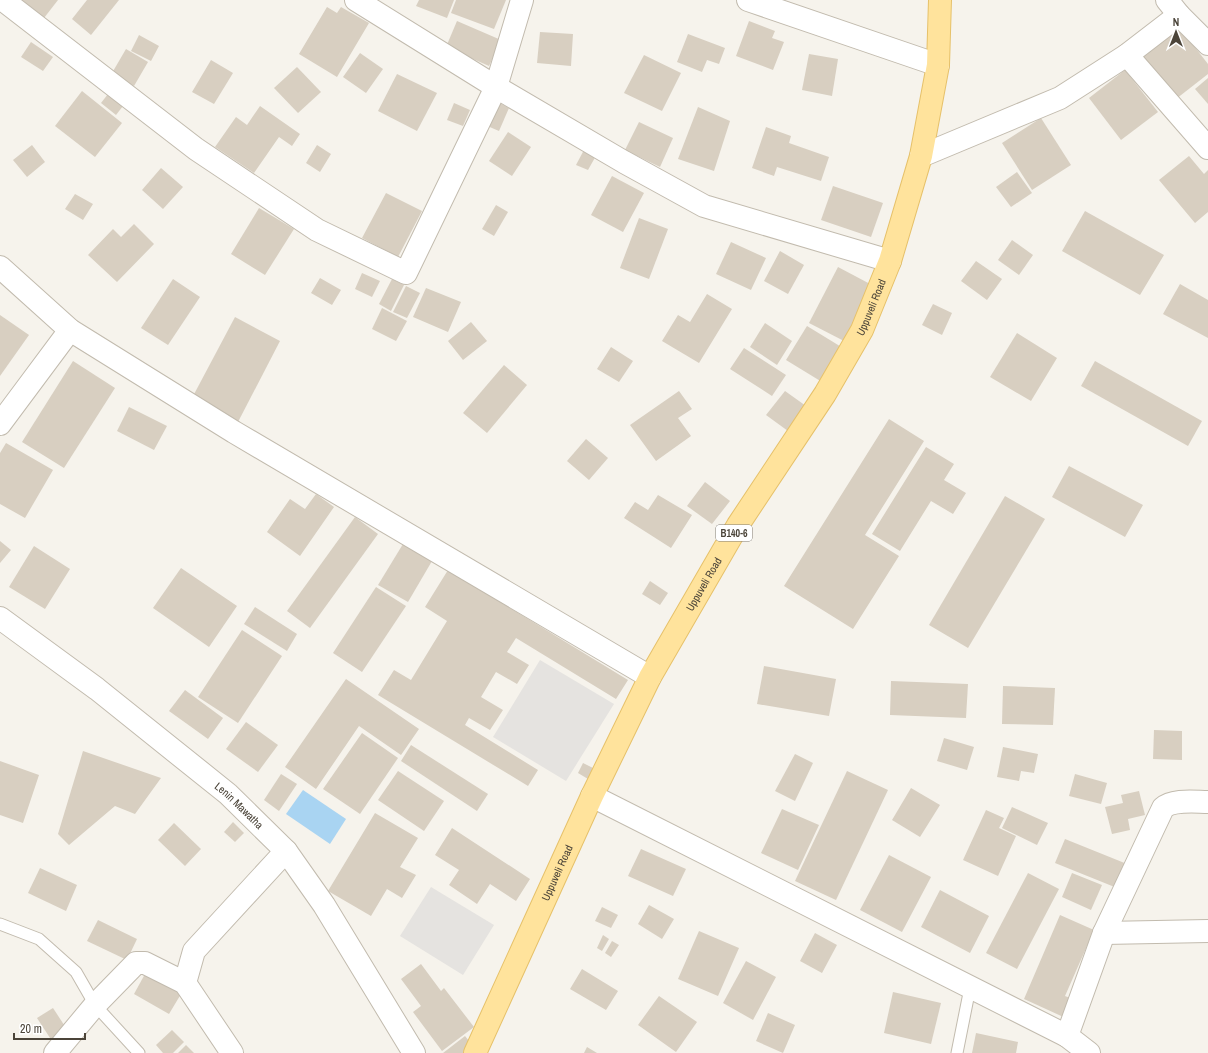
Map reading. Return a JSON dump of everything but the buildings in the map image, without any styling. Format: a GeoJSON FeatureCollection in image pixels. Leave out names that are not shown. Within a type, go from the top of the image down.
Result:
{"type":"FeatureCollection","features":[{"type":"Feature","properties":{"kind":"main road","name":"Uppuveli Road"},"geometry":{"type":"LineString","coordinates":[[475,1053],[592,796],[650,677],[738,525],[828,388],[862,330],[890,261],[921,156],[938,65],[940,0]]}},
{"type":"Feature","properties":{"kind":"street"},"geometry":{"type":"LineString","coordinates":[[4,0],[202,153],[317,230],[406,273],[496,87],[522,0]]}},
{"type":"Feature","properties":{"kind":"street"},"geometry":{"type":"LineString","coordinates":[[356,0],[496,87],[624,162],[704,206],[890,261]]}},
{"type":"Feature","properties":{"kind":"street"},"geometry":{"type":"LineString","coordinates":[[748,0],[938,65]]}},
{"type":"Feature","properties":{"kind":"street"},"geometry":{"type":"LineString","coordinates":[[921,156],[1060,98],[1127,55],[1172,7],[1208,44]]}},
{"type":"Feature","properties":{"kind":"street"},"geometry":{"type":"LineString","coordinates":[[1127,55],[1208,148]]}},
{"type":"Feature","properties":{"kind":"street"},"geometry":{"type":"LineString","coordinates":[[0,267],[70,330],[234,432],[650,677]]}},
{"type":"Feature","properties":{"kind":"street"},"geometry":{"type":"LineString","coordinates":[[0,424],[70,330]]}},
{"type":"Feature","properties":{"kind":"street","name":"Lenin Mawatha"},"geometry":{"type":"LineString","coordinates":[[0,618],[97,689],[222,790],[286,851],[324,905],[414,1053]]}},
{"type":"Feature","properties":{"kind":"street"},"geometry":{"type":"LineString","coordinates":[[592,796],[1067,1036],[1089,1053]]}},
{"type":"Feature","properties":{"kind":"street"},"geometry":{"type":"LineString","coordinates":[[1067,1036],[1104,933],[1163,808],[1167,804],[1174,803],[1208,802]]}},
{"type":"Feature","properties":{"kind":"street"},"geometry":{"type":"LineString","coordinates":[[185,983],[194,951],[286,851]]}},
{"type":"Feature","properties":{"kind":"street"},"geometry":{"type":"LineString","coordinates":[[1104,933],[1208,931]]}},
{"type":"Feature","properties":{"kind":"street"},"geometry":{"type":"LineString","coordinates":[[55,1053],[95,1005],[136,963],[145,963],[185,983],[232,1053]]}},
{"type":"Feature","properties":{"kind":"lane"},"geometry":{"type":"LineString","coordinates":[[0,924],[39,939],[76,972],[95,1005],[139,1053]]}},
{"type":"Feature","properties":{"kind":"lane"},"geometry":{"type":"LineString","coordinates":[[956,1053],[970,988]]}},
{"type":"Feature","properties":{"kind":"shaded area"},"geometry":{"type":"Polygon","coordinates":[[[540,660],[614,704],[566,781],[493,737],[540,660]]]}},
{"type":"Feature","properties":{"kind":"shaded area"},"geometry":{"type":"Polygon","coordinates":[[[431,887],[494,925],[463,975],[400,936],[431,887]]]}},
{"type":"Feature","properties":{"kind":"water"},"geometry":{"type":"Polygon","coordinates":[[[303,790],[346,819],[330,844],[286,814],[303,790]]]}}]}
